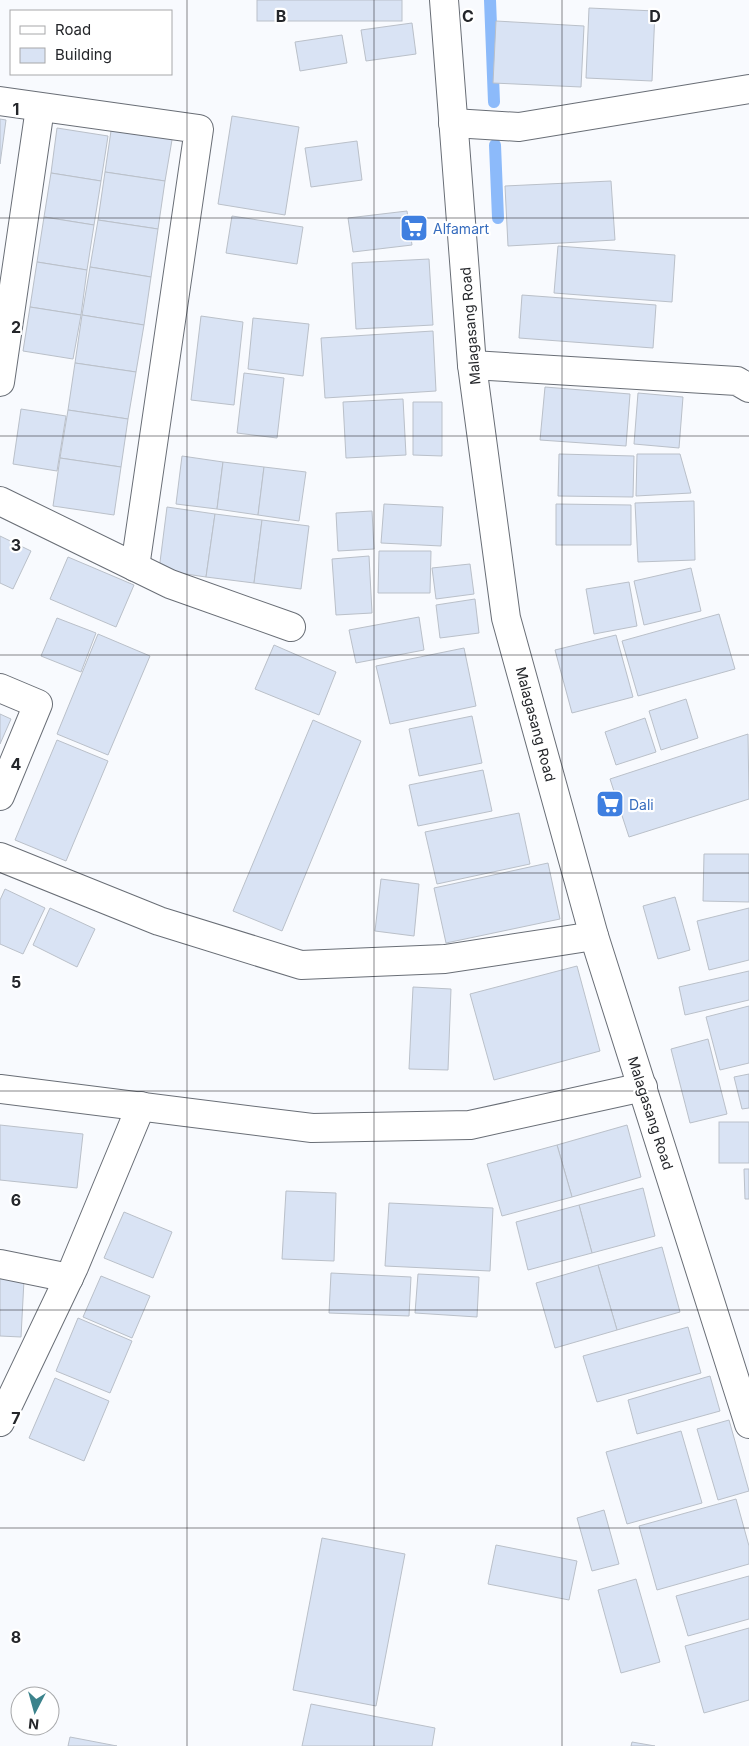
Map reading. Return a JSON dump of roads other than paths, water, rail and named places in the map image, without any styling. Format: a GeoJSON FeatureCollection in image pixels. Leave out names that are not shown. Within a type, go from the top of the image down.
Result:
{"type":"FeatureCollection","features":[{"type":"Feature","properties":{"kind":"street","name":"Malagasang Road"},"geometry":{"type":"LineString","coordinates":[[444,0],[472,365],[506,618],[594,936],[749,1424]]}},
{"type":"Feature","properties":{"kind":"street"},"geometry":{"type":"LineString","coordinates":[[453,123],[519,127],[749,90]]}},
{"type":"Feature","properties":{"kind":"street"},"geometry":{"type":"LineString","coordinates":[[0,101],[40,108],[199,128],[135,567]]}},
{"type":"Feature","properties":{"kind":"street"},"geometry":{"type":"LineString","coordinates":[[0,382],[40,108]]}},
{"type":"Feature","properties":{"kind":"street"},"geometry":{"type":"LineString","coordinates":[[472,365],[737,381],[749,388]]}},
{"type":"Feature","properties":{"kind":"street"},"geometry":{"type":"LineString","coordinates":[[0,501],[170,584],[291,627]]}},
{"type":"Feature","properties":{"kind":"street"},"geometry":{"type":"LineString","coordinates":[[0,688],[38,704],[0,796]]}},
{"type":"Feature","properties":{"kind":"street"},"geometry":{"type":"LineString","coordinates":[[0,857],[159,921],[301,965],[446,959],[594,936]]}},
{"type":"Feature","properties":{"kind":"street"},"geometry":{"type":"LineString","coordinates":[[0,1089],[312,1128],[470,1125],[643,1087]]}},
{"type":"Feature","properties":{"kind":"street"},"geometry":{"type":"LineString","coordinates":[[0,1422],[69,1278],[141,1106]]}},
{"type":"Feature","properties":{"kind":"street"},"geometry":{"type":"LineString","coordinates":[[0,1264],[69,1278]]}},
{"type":"Feature","properties":{"kind":"waterway"},"geometry":{"type":"LineString","coordinates":[[490,0],[494,102]]}},
{"type":"Feature","properties":{"kind":"waterway"},"geometry":{"type":"LineString","coordinates":[[495,145],[498,218]]}},
{"type":"Feature","properties":{"kind":"place","name":"Alfamart"},"geometry":{"type":"Point","coordinates":[414,228]}},
{"type":"Feature","properties":{"kind":"place","name":"Dali"},"geometry":{"type":"Point","coordinates":[610,804]}}]}
